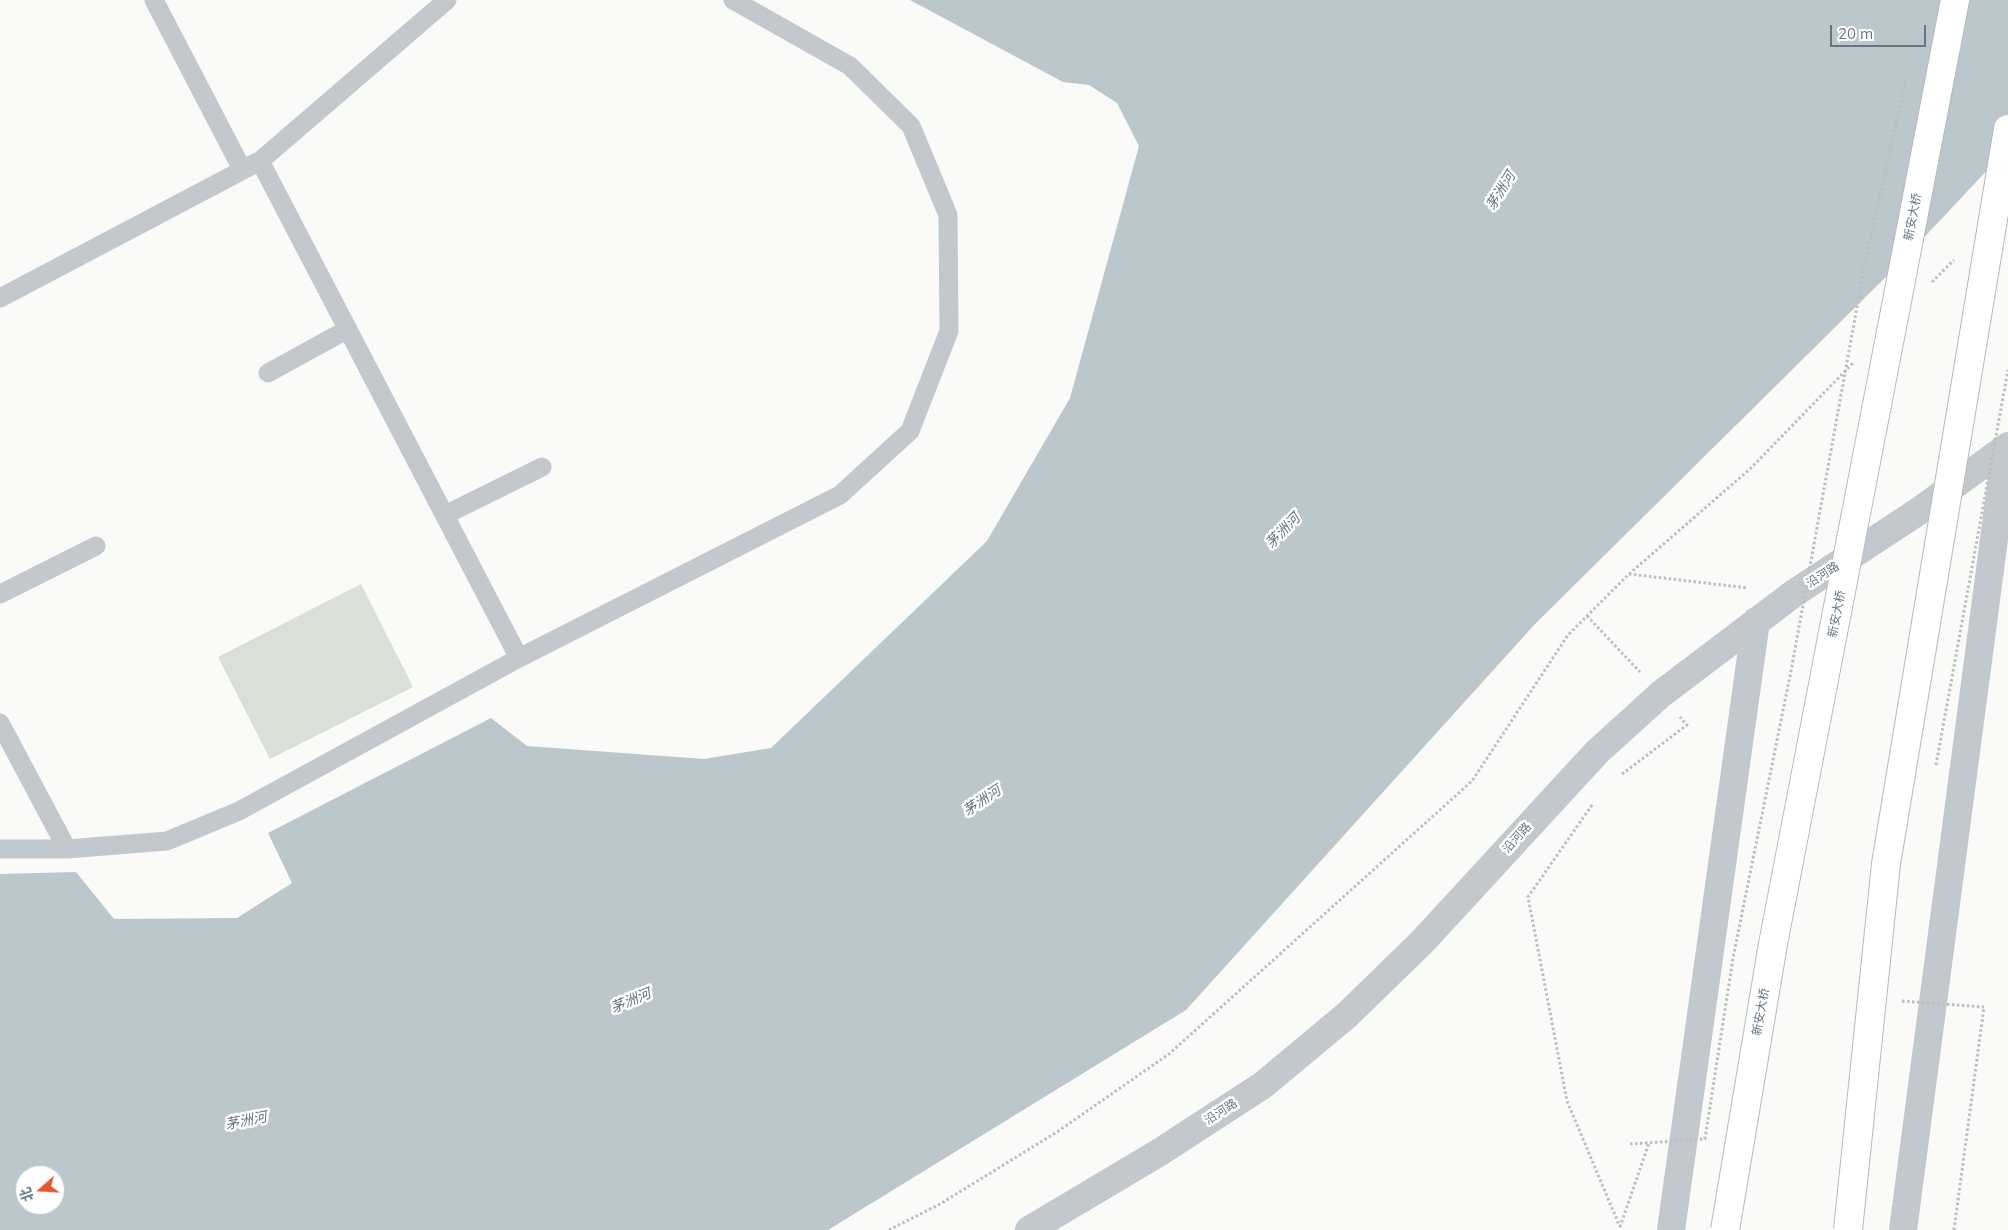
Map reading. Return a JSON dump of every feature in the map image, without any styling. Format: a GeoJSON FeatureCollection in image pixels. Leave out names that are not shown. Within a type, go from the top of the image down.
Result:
{"type":"FeatureCollection","features":[{"type":"Feature","properties":{"kind":"main road","name":"新安大桥"},"geometry":{"type":"LineString","coordinates":[[1725,1230],[1773,944],[1955,0]]}},
{"type":"Feature","properties":{"kind":"main road"},"geometry":{"type":"LineString","coordinates":[[1848,1230],[1886,864],[2008,129]]}},
{"type":"Feature","properties":{"kind":"street","name":"沿河路"},"geometry":{"type":"LineString","coordinates":[[1028,1230],[1160,1152],[1263,1084],[1347,1015],[1423,941],[1597,752],[1661,694],[1793,594],[1919,511],[2007,447]]}},
{"type":"Feature","properties":{"kind":"street"},"geometry":{"type":"LineString","coordinates":[[1903,1230],[2007,447]]}},
{"type":"Feature","properties":{"kind":"street"},"geometry":{"type":"LineString","coordinates":[[1671,1230],[1756,621]]}},
{"type":"Feature","properties":{"kind":"lane"},"geometry":{"type":"LineString","coordinates":[[154,0],[242,169]]}},
{"type":"Feature","properties":{"kind":"lane"},"geometry":{"type":"LineString","coordinates":[[0,298],[260,160],[447,0]]}},
{"type":"Feature","properties":{"kind":"lane"},"geometry":{"type":"LineString","coordinates":[[0,849],[67,849],[167,841],[239,811],[519,658],[840,495],[910,431],[949,331],[948,215],[911,126],[850,66],[734,0]]}},
{"type":"Feature","properties":{"kind":"lane"},"geometry":{"type":"LineString","coordinates":[[260,160],[519,658]]}},
{"type":"Feature","properties":{"kind":"lane"},"geometry":{"type":"LineString","coordinates":[[268,373],[348,329]]}},
{"type":"Feature","properties":{"kind":"lane"},"geometry":{"type":"LineString","coordinates":[[445,515],[542,467]]}},
{"type":"Feature","properties":{"kind":"lane"},"geometry":{"type":"LineString","coordinates":[[0,594],[96,546]]}},
{"type":"Feature","properties":{"kind":"lane"},"geometry":{"type":"LineString","coordinates":[[0,723],[67,849]]}},
{"type":"Feature","properties":{"kind":"path"},"geometry":{"type":"LineString","coordinates":[[1630,1144],[1705,1140],[1733,958],[1791,671],[1865,263],[1906,78]]}},
{"type":"Feature","properties":{"kind":"path"},"geometry":{"type":"LineString","coordinates":[[1932,283],[1959,254]]}},
{"type":"Feature","properties":{"kind":"path"},"geometry":{"type":"LineString","coordinates":[[889,1230],[940,1204],[1057,1132],[1169,1054],[1472,781],[1568,635],[1629,574],[1750,469],[1855,361]]}},
{"type":"Feature","properties":{"kind":"path"},"geometry":{"type":"LineString","coordinates":[[1935,768],[2008,370]]}},
{"type":"Feature","properties":{"kind":"path"},"geometry":{"type":"LineString","coordinates":[[1629,574],[1793,594]]}},
{"type":"Feature","properties":{"kind":"path"},"geometry":{"type":"LineString","coordinates":[[1587,616],[1661,694],[1687,725],[1621,774]]}},
{"type":"Feature","properties":{"kind":"path"},"geometry":{"type":"LineString","coordinates":[[1595,801],[1528,897],[1567,1101],[1620,1227],[1649,1143]]}},
{"type":"Feature","properties":{"kind":"path"},"geometry":{"type":"LineString","coordinates":[[1893,1000],[1984,1008],[1954,1230]]}},
{"type":"Feature","properties":{"kind":"shaded area"},"geometry":{"type":"Polygon","coordinates":[[[361,584],[413,687],[270,759],[218,657],[361,584]]]}},
{"type":"Feature","properties":{"kind":"water","name":"茅洲河"},"geometry":{"type":"Polygon","coordinates":[[[910,0],[2008,0],[2008,148],[1900,263],[1535,624],[1186,1010],[828,1230],[0,1230],[0,874],[76,872],[114,919],[237,918],[292,883],[268,833],[491,718],[527,746],[704,759],[771,748],[987,541],[1070,398],[1139,146],[1117,103],[1089,85],[1063,82],[910,0]]]}}]}
